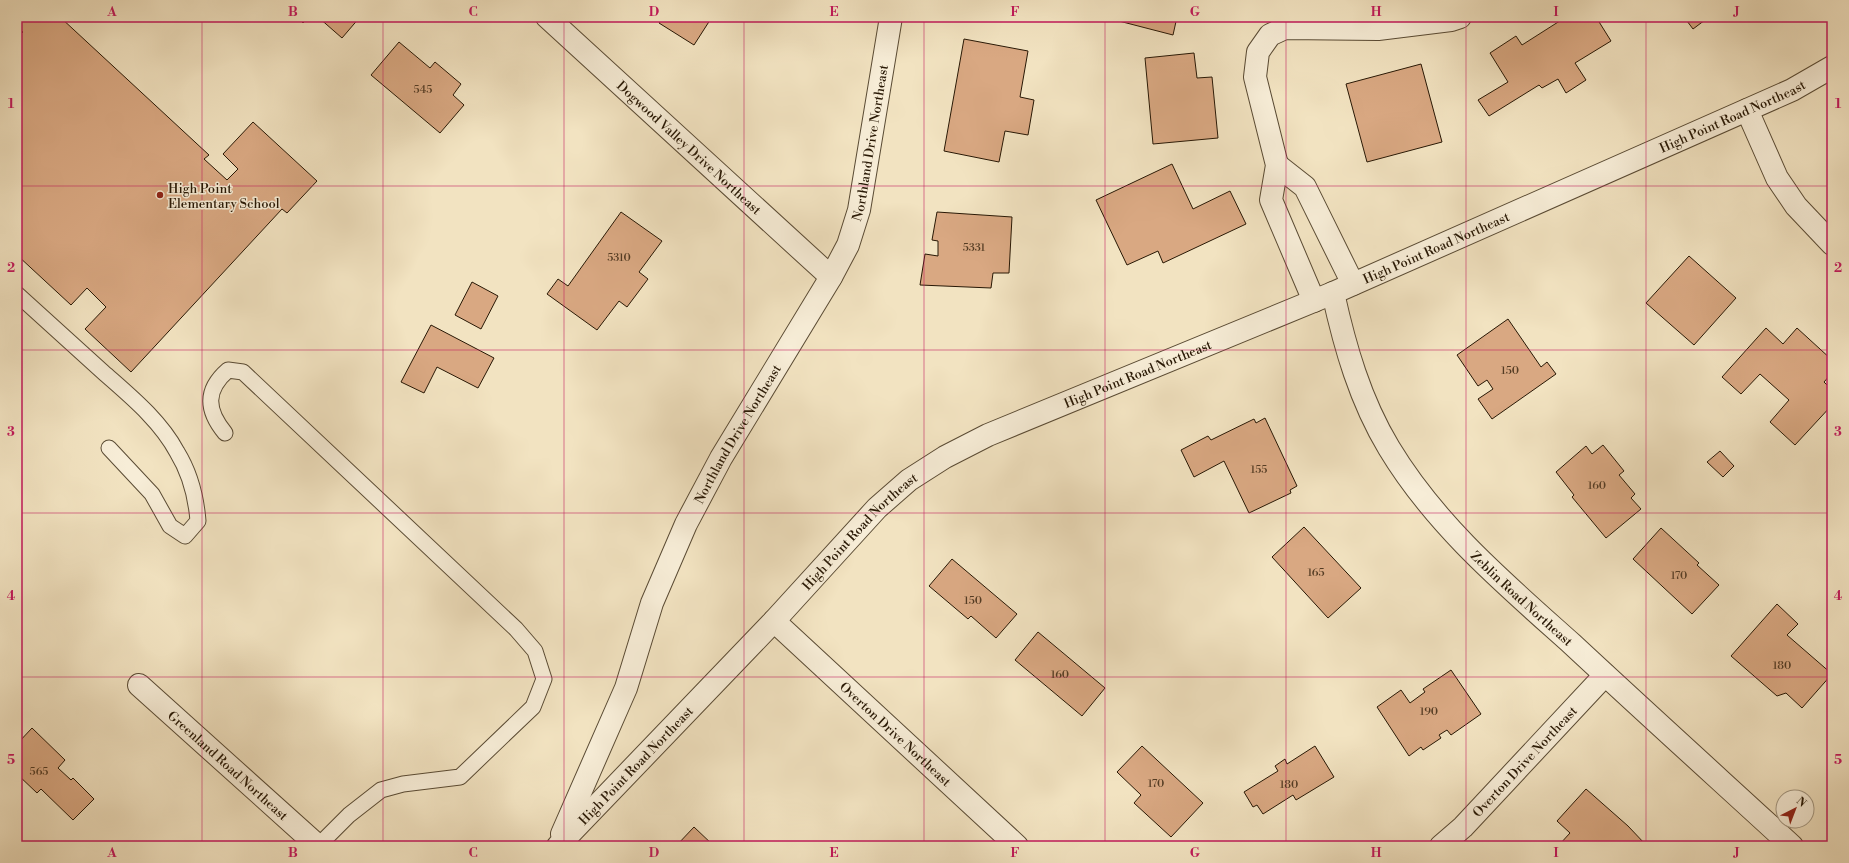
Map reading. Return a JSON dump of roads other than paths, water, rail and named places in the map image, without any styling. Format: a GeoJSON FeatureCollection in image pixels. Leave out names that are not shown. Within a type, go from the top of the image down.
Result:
{"type":"FeatureCollection","features":[{"type":"Feature","properties":{"kind":"street","name":"Dogwood Valley Drive Northeast"},"geometry":{"type":"LineString","coordinates":[[547,17],[831,277]]}},
{"type":"Feature","properties":{"kind":"street","name":"Northland Drive Northeast"},"geometry":{"type":"LineString","coordinates":[[557,846],[626,688],[652,603],[686,524],[721,458],[831,277],[848,245],[859,210],[892,17]]}},
{"type":"Feature","properties":{"kind":"street"},"geometry":{"type":"LineString","coordinates":[[1353,284],[1305,187],[1277,165],[1255,77],[1258,52],[1270,35],[1285,28],[1378,29],[1451,20],[1460,17]]}},
{"type":"Feature","properties":{"kind":"street","name":"High Point Road Northeast"},"geometry":{"type":"LineString","coordinates":[[557,846],[774,622],[877,508],[909,480],[945,456],[988,435],[1353,284],[1792,90],[1832,67]]}},
{"type":"Feature","properties":{"kind":"street"},"geometry":{"type":"LineString","coordinates":[[1747,110],[1777,178],[1796,206],[1832,244]]}},
{"type":"Feature","properties":{"kind":"street","name":"Zeblin Road Northeast"},"geometry":{"type":"LineString","coordinates":[[1277,165],[1271,200],[1323,297],[1346,349],[1363,395],[1388,447],[1415,488],[1469,551],[1792,846]]}},
{"type":"Feature","properties":{"kind":"street","name":"Overton Drive Northeast"},"geometry":{"type":"LineString","coordinates":[[774,622],[1017,846]]}},
{"type":"Feature","properties":{"kind":"street","name":"Overton Drive Northeast"},"geometry":{"type":"LineString","coordinates":[[1441,846],[1463,826],[1605,675]]}},
{"type":"Feature","properties":{"kind":"street","name":"Greenland Road Northeast"},"geometry":{"type":"LineString","coordinates":[[138,685],[318,846]]}},
{"type":"Feature","properties":{"kind":"lane"},"geometry":{"type":"LineString","coordinates":[[17,294],[133,399],[162,430],[177,451],[189,475],[197,503],[198,521],[185,536],[170,526],[152,494],[108,448]]}},
{"type":"Feature","properties":{"kind":"lane"},"geometry":{"type":"LineString","coordinates":[[225,433],[217,424],[211,408],[211,393],[219,378],[228,370],[243,372],[516,629],[535,651],[544,679],[533,707],[460,777],[403,784],[381,790],[348,815],[318,846]]}},
{"type":"Feature","properties":{"kind":"place","name":"High Point Elementary School"},"geometry":{"type":"Point","coordinates":[160,195]}}]}
